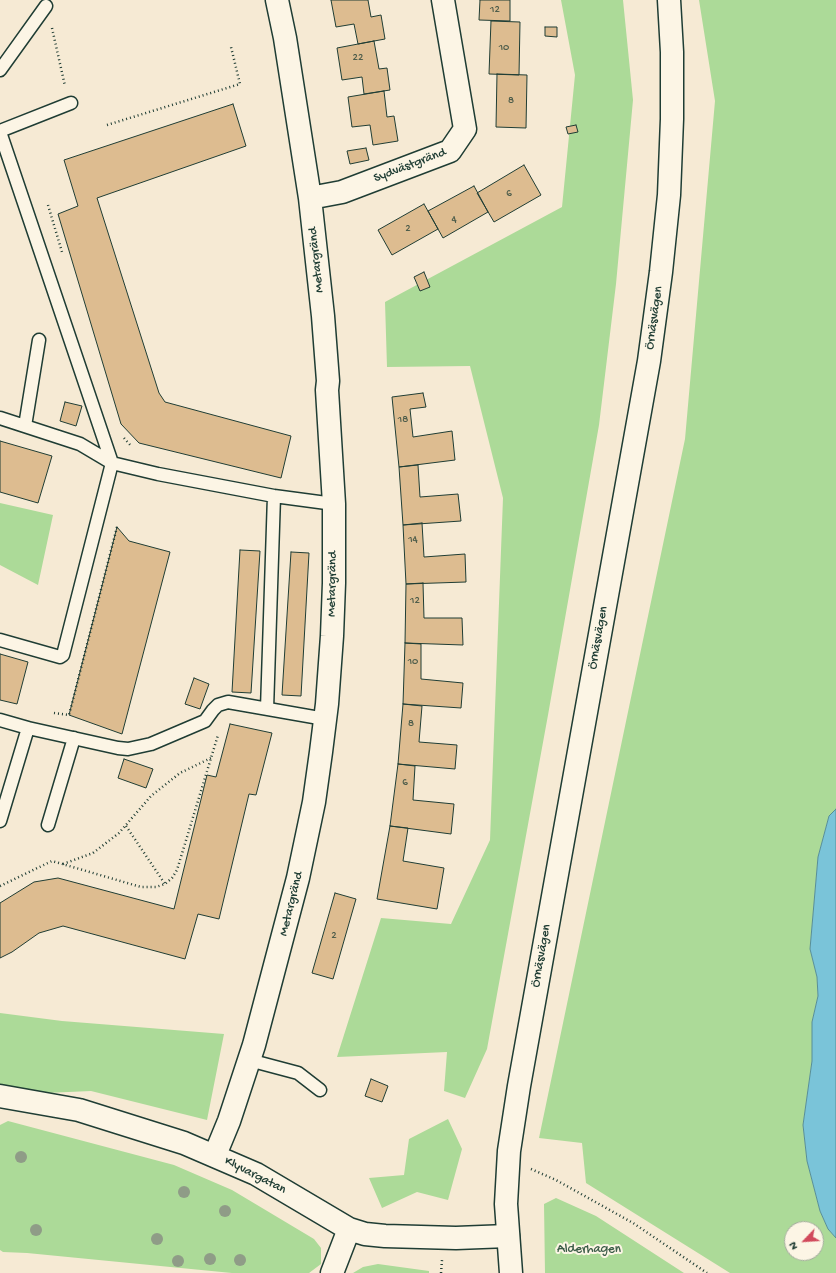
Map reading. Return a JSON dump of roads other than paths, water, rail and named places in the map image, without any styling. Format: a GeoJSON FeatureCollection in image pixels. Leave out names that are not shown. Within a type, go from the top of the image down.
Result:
{"type":"FeatureCollection","features":[{"type":"Feature","properties":{"kind":"street","name":"Metargränd"},"geometry":{"type":"LineString","coordinates":[[214,1156],[230,1121],[249,1060],[288,921],[298,878],[314,802],[325,720],[332,629],[334,583],[334,504],[323,316],[310,198],[285,38],[277,0]]}},
{"type":"Feature","properties":{"kind":"street","name":"Sydvästgränd"},"geometry":{"type":"LineString","coordinates":[[310,198],[342,192],[450,151],[465,129],[443,0]]}},
{"type":"Feature","properties":{"kind":"street","name":"Örnäsvägen"},"geometry":{"type":"LineString","coordinates":[[511,1273],[506,1204],[509,1151],[519,1086],[649,361],[660,280],[669,195],[672,119],[672,52],[669,0]]}},
{"type":"Feature","properties":{"kind":"street","name":"Klyvargatan"},"geometry":{"type":"LineString","coordinates":[[0,1096],[79,1110],[184,1143],[256,1174],[349,1229],[365,1234],[456,1238],[508,1236]]}},
{"type":"Feature","properties":{"kind":"street"},"geometry":{"type":"LineString","coordinates":[[332,1273],[349,1229]]}},
{"type":"Feature","properties":{"kind":"lane"},"geometry":{"type":"LineString","coordinates":[[0,70],[46,6]]}},
{"type":"Feature","properties":{"kind":"lane"},"geometry":{"type":"LineString","coordinates":[[0,640],[60,656],[63,655],[112,463],[5,167],[0,131],[71,103]]}},
{"type":"Feature","properties":{"kind":"lane"},"geometry":{"type":"LineString","coordinates":[[25,426],[40,340]]}},
{"type":"Feature","properties":{"kind":"lane"},"geometry":{"type":"LineString","coordinates":[[0,418],[80,444],[112,463],[158,474],[274,496],[334,504]]}},
{"type":"Feature","properties":{"kind":"lane"},"geometry":{"type":"LineString","coordinates":[[267,709],[274,496]]}},
{"type":"Feature","properties":{"kind":"lane"},"geometry":{"type":"LineString","coordinates":[[0,720],[28,728],[118,748],[128,748],[151,744],[205,721],[218,705],[228,702],[325,720]]}},
{"type":"Feature","properties":{"kind":"lane"},"geometry":{"type":"LineString","coordinates":[[0,821],[28,728]]}},
{"type":"Feature","properties":{"kind":"lane"},"geometry":{"type":"LineString","coordinates":[[48,825],[74,738]]}},
{"type":"Feature","properties":{"kind":"lane"},"geometry":{"type":"LineString","coordinates":[[249,1060],[298,1072],[320,1090]]}},
{"type":"Feature","properties":{"kind":"water"},"geometry":{"type":"Polygon","coordinates":[[[836,809],[836,1238],[828,1229],[820,1211],[807,1161],[803,1125],[812,1061],[812,1022],[818,996],[817,977],[810,949],[818,857],[829,816],[836,809]]]}},
{"type":"Feature","properties":{"kind":"park label","name":"Alderhagen"},"geometry":{"type":"Point","coordinates":[589,1250]}}]}
